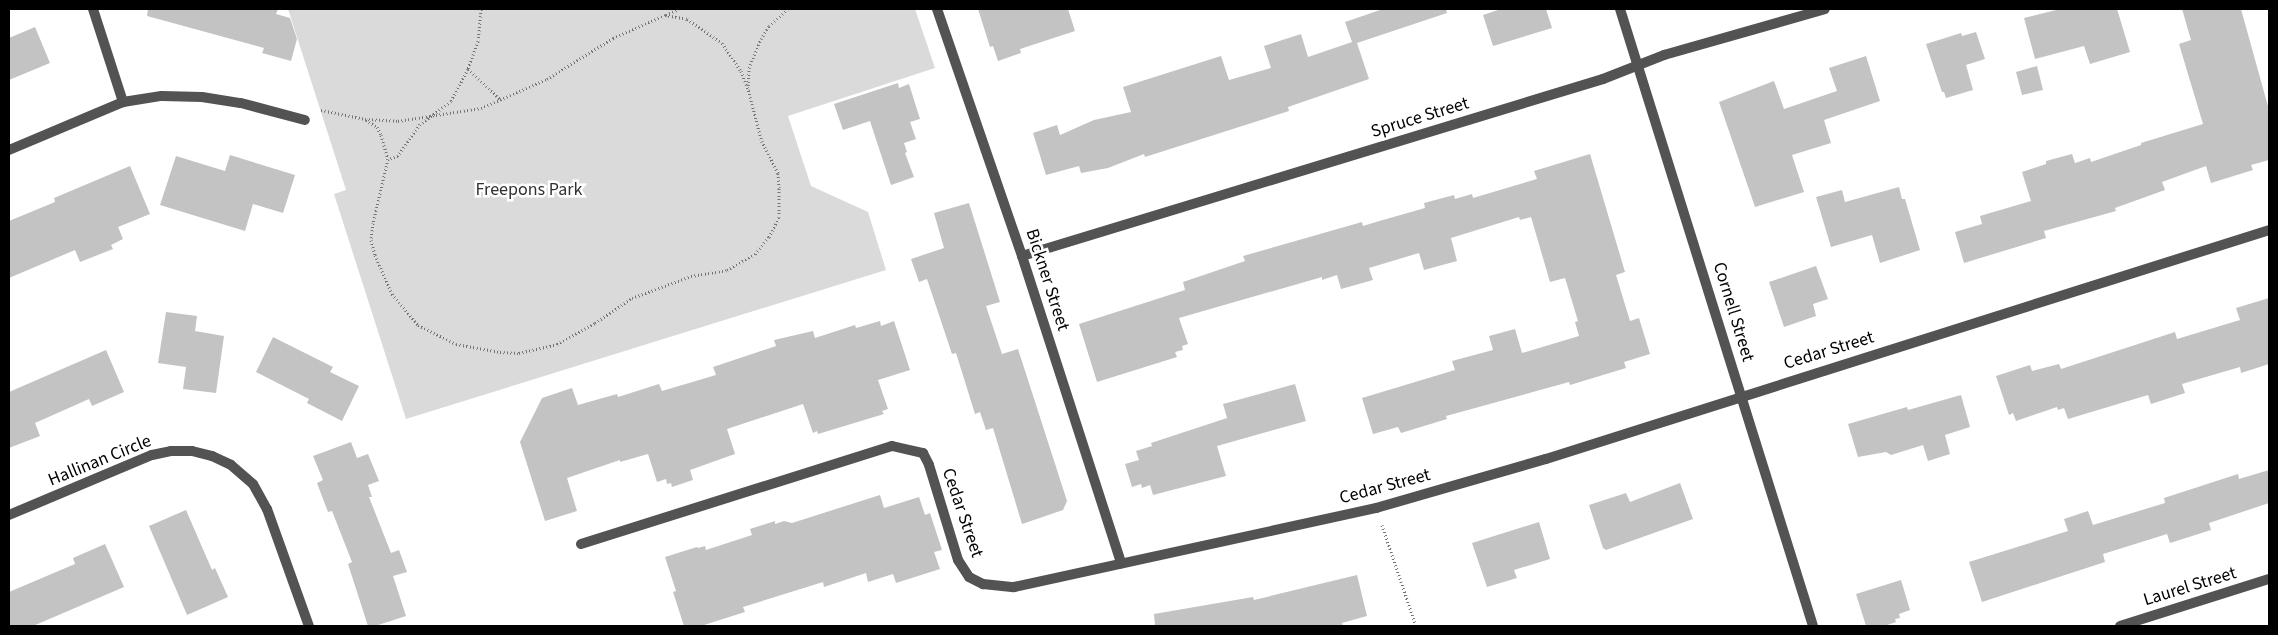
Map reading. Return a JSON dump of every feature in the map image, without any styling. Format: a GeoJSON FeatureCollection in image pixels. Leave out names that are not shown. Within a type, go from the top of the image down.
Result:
{"type":"FeatureCollection","features":[{"type":"Feature","properties":{"kind":"street"},"geometry":{"type":"LineString","coordinates":[[93,9],[123,102]]}},
{"type":"Feature","properties":{"kind":"street","name":"Bickner Street"},"geometry":{"type":"LineString","coordinates":[[937,9],[1022,256],[1121,563]]}},
{"type":"Feature","properties":{"kind":"street","name":"Cornell Street"},"geometry":{"type":"LineString","coordinates":[[1620,9],[1742,396],[1812,626]]}},
{"type":"Feature","properties":{"kind":"street","name":"Spruce Street"},"geometry":{"type":"LineString","coordinates":[[1022,256],[1594,82],[1664,55],[1825,9]]}},
{"type":"Feature","properties":{"kind":"street"},"geometry":{"type":"LineString","coordinates":[[9,150],[123,102],[162,96],[202,97],[242,103],[305,120]]}},
{"type":"Feature","properties":{"kind":"street","name":"Cedar Street"},"geometry":{"type":"LineString","coordinates":[[581,544],[892,446],[923,453],[929,465],[958,560],[969,577],[984,584],[1014,586],[1376,508],[1546,459],[2269,230]]}},
{"type":"Feature","properties":{"kind":"street","name":"Hallinan Circle"},"geometry":{"type":"LineString","coordinates":[[9,515],[130,466],[152,455],[178,451],[212,456],[231,465],[253,484],[267,509],[309,626]]}},
{"type":"Feature","properties":{"kind":"street","name":"Laurel Street"},"geometry":{"type":"LineString","coordinates":[[2120,626],[2269,580]]}},
{"type":"Feature","properties":{"kind":"path"},"geometry":{"type":"LineString","coordinates":[[388,159],[398,156],[420,124],[451,101],[468,69],[478,41],[481,9]]}},
{"type":"Feature","properties":{"kind":"path"},"geometry":{"type":"LineString","coordinates":[[305,120],[318,109],[365,119],[398,121],[463,113],[501,101],[547,79],[613,38],[679,9]]}},
{"type":"Feature","properties":{"kind":"path"},"geometry":{"type":"LineString","coordinates":[[748,89],[749,68],[761,39],[769,26],[788,9]]}},
{"type":"Feature","properties":{"kind":"path"},"geometry":{"type":"LineString","coordinates":[[365,119],[377,127],[388,159],[381,182],[372,240],[386,283],[404,311],[418,325],[456,344],[500,352],[518,352],[540,348],[567,339],[632,298],[691,276],[727,270],[742,263],[764,244],[779,217],[778,173],[762,142],[748,89],[741,71],[722,43],[687,19],[665,15]]}},
{"type":"Feature","properties":{"kind":"path"},"geometry":{"type":"LineString","coordinates":[[468,69],[501,101]]}},
{"type":"Feature","properties":{"kind":"path"},"geometry":{"type":"LineString","coordinates":[[1376,508],[1416,626]]}},
{"type":"Feature","properties":{"kind":"green space","name":"Freepons Park"},"geometry":{"type":"Polygon","coordinates":[[[288,9],[915,9],[935,68],[788,116],[811,186],[868,212],[886,270],[406,419],[334,194],[346,190],[288,9]]]}},
{"type":"Feature","properties":{"kind":"building"},"geometry":{"type":"Polygon","coordinates":[[[148,9],[278,9],[276,14],[290,18],[297,39],[291,61],[262,53],[264,48],[147,16],[148,9]]]}},
{"type":"Feature","properties":{"kind":"building"},"geometry":{"type":"Polygon","coordinates":[[[978,9],[1068,9],[1075,31],[1020,49],[1021,53],[998,61],[993,46],[990,47],[978,9]]]}},
{"type":"Feature","properties":{"kind":"building"},"geometry":{"type":"Polygon","coordinates":[[[1383,9],[1446,9],[1447,13],[1357,43],[1369,79],[1288,107],[1289,111],[1145,157],[1144,154],[1108,168],[1081,173],[1079,166],[1046,175],[1033,133],[1057,125],[1060,135],[1094,120],[1131,112],[1123,87],[1221,56],[1229,80],[1271,68],[1264,46],[1301,34],[1308,57],[1352,42],[1345,22],[1383,9]]]}},
{"type":"Feature","properties":{"kind":"building"},"geometry":{"type":"Polygon","coordinates":[[[1501,9],[1546,9],[1552,28],[1493,46],[1483,15],[1501,9]]]}},
{"type":"Feature","properties":{"kind":"building"},"geometry":{"type":"Polygon","coordinates":[[[2060,9],[2117,9],[2130,52],[2090,64],[2084,46],[2035,59],[2024,18],[2060,9]]]}},
{"type":"Feature","properties":{"kind":"building"},"geometry":{"type":"Polygon","coordinates":[[[2182,9],[2241,9],[2269,110],[2269,160],[2251,165],[2253,170],[2211,183],[2206,166],[2162,182],[2165,190],[2115,208],[2116,211],[2044,231],[2046,238],[1964,263],[1955,232],[1982,224],[1980,216],[2031,201],[2022,172],[2046,164],[2046,161],[2072,154],[2075,163],[2090,158],[2091,162],[2141,145],[2141,143],[2203,124],[2179,44],[2191,40],[2182,9]]]}},
{"type":"Feature","properties":{"kind":"building"},"geometry":{"type":"Polygon","coordinates":[[[35,27],[50,63],[9,80],[9,38],[35,27]]]}},
{"type":"Feature","properties":{"kind":"building"},"geometry":{"type":"Polygon","coordinates":[[[1976,32],[1985,59],[1966,65],[1973,90],[1946,98],[1944,92],[1942,92],[1926,44],[1961,33],[1962,36],[1976,32]]]}},
{"type":"Feature","properties":{"kind":"building"},"geometry":{"type":"Polygon","coordinates":[[[1866,56],[1880,101],[1824,120],[1831,143],[1792,155],[1804,192],[1755,207],[1719,102],[1774,81],[1784,109],[1837,91],[1829,68],[1866,56]]]}},
{"type":"Feature","properties":{"kind":"building"},"geometry":{"type":"Polygon","coordinates":[[[2037,66],[2043,90],[2022,95],[2016,72],[2037,66]]]}},
{"type":"Feature","properties":{"kind":"building"},"geometry":{"type":"Polygon","coordinates":[[[898,83],[899,88],[909,84],[920,119],[910,122],[916,139],[904,143],[907,152],[905,153],[914,177],[891,185],[870,121],[843,130],[834,104],[898,83]]]}},
{"type":"Feature","properties":{"kind":"building"},"geometry":{"type":"Polygon","coordinates":[[[1590,154],[1625,272],[1616,275],[1630,321],[1639,318],[1650,354],[1624,362],[1626,368],[1570,385],[1569,382],[1446,416],[1447,419],[1401,433],[1398,427],[1373,434],[1362,398],[1455,370],[1452,361],[1493,350],[1489,336],[1515,329],[1522,353],[1579,336],[1575,322],[1578,321],[1565,278],[1550,282],[1531,217],[1520,220],[1519,217],[1451,238],[1457,261],[1424,270],[1419,253],[1369,268],[1373,280],[1341,289],[1337,275],[1322,280],[1322,277],[1179,318],[1188,344],[1182,346],[1183,350],[1175,352],[1177,357],[1097,382],[1079,324],[1185,290],[1183,282],[1245,261],[1243,256],[1362,222],[1363,226],[1425,208],[1424,203],[1454,195],[1455,199],[1472,194],[1473,198],[1537,179],[1534,171],[1590,154]]]}},
{"type":"Feature","properties":{"kind":"building"},"geometry":{"type":"Polygon","coordinates":[[[230,155],[295,175],[283,213],[253,204],[245,231],[160,205],[176,156],[225,171],[230,155]]]}},
{"type":"Feature","properties":{"kind":"building"},"geometry":{"type":"Polygon","coordinates":[[[130,166],[150,214],[118,227],[123,239],[111,245],[113,249],[80,262],[75,250],[9,278],[9,221],[55,202],[54,198],[130,166]]]}},
{"type":"Feature","properties":{"kind":"building"},"geometry":{"type":"Polygon","coordinates":[[[1899,187],[1902,199],[1905,199],[1920,250],[1880,263],[1872,235],[1831,247],[1816,197],[1842,190],[1845,202],[1899,187]]]}},
{"type":"Feature","properties":{"kind":"building"},"geometry":{"type":"Polygon","coordinates":[[[969,203],[1000,302],[986,306],[1002,354],[1018,349],[1067,501],[1063,510],[1022,524],[993,428],[986,430],[980,412],[975,414],[956,353],[952,354],[927,279],[919,282],[911,259],[944,248],[934,213],[969,203]]]}},
{"type":"Feature","properties":{"kind":"building"},"geometry":{"type":"Polygon","coordinates":[[[1816,266],[1828,299],[1813,304],[1816,316],[1784,327],[1769,282],[1816,266]]]}},
{"type":"Feature","properties":{"kind":"building"},"geometry":{"type":"Polygon","coordinates":[[[2269,298],[2269,364],[2241,373],[2240,367],[2182,384],[2185,393],[2151,404],[2148,395],[2068,419],[2064,408],[2058,410],[2057,407],[2016,421],[2013,413],[2009,415],[1996,376],[2030,365],[2032,371],[2059,364],[2061,369],[2175,332],[2177,339],[2240,320],[2236,308],[2269,298]]]}},
{"type":"Feature","properties":{"kind":"building"},"geometry":{"type":"Polygon","coordinates":[[[166,312],[197,316],[195,331],[224,336],[216,393],[183,389],[186,367],[158,363],[166,312]]]}},
{"type":"Feature","properties":{"kind":"building"},"geometry":{"type":"Polygon","coordinates":[[[880,321],[881,326],[894,321],[910,370],[878,380],[888,409],[882,411],[884,414],[818,434],[817,431],[813,433],[803,404],[727,429],[735,454],[690,470],[693,480],[672,487],[671,483],[667,484],[666,479],[657,482],[648,454],[620,462],[620,460],[567,478],[577,511],[545,521],[520,442],[542,398],[572,388],[578,405],[617,394],[618,397],[659,384],[662,391],[716,375],[713,367],[776,346],[774,340],[813,331],[815,338],[855,325],[856,328],[880,321]]]}},
{"type":"Feature","properties":{"kind":"building"},"geometry":{"type":"Polygon","coordinates":[[[273,337],[333,367],[330,372],[359,386],[342,421],[307,403],[309,399],[256,372],[273,337]]]}},
{"type":"Feature","properties":{"kind":"building"},"geometry":{"type":"Polygon","coordinates":[[[106,350],[124,392],[92,406],[89,399],[35,423],[40,436],[9,448],[9,392],[106,350]]]}},
{"type":"Feature","properties":{"kind":"building"},"geometry":{"type":"Polygon","coordinates":[[[1295,384],[1306,421],[1217,446],[1226,476],[1153,495],[1150,485],[1142,488],[1141,484],[1132,487],[1125,464],[1139,460],[1136,451],[1152,446],[1151,443],[1227,418],[1223,404],[1295,384]]]}},
{"type":"Feature","properties":{"kind":"building"},"geometry":{"type":"Polygon","coordinates":[[[1961,395],[1970,427],[1945,435],[1950,454],[1928,461],[1923,445],[1891,455],[1886,452],[1858,457],[1848,424],[1907,407],[1908,410],[1961,395]]]}},
{"type":"Feature","properties":{"kind":"building"},"geometry":{"type":"Polygon","coordinates":[[[351,442],[357,458],[368,454],[379,481],[368,485],[372,497],[369,497],[391,553],[399,550],[407,572],[393,576],[406,616],[375,626],[368,626],[348,564],[352,562],[332,511],[328,512],[317,483],[323,480],[313,456],[351,442]]]}},
{"type":"Feature","properties":{"kind":"building"},"geometry":{"type":"Polygon","coordinates":[[[2269,470],[2269,503],[2209,523],[2211,530],[2170,543],[2167,534],[2103,554],[2105,562],[1982,602],[1969,562],[2068,531],[2064,519],[2088,511],[2093,525],[2165,503],[2164,498],[2238,474],[2239,479],[2269,470]]]}},
{"type":"Feature","properties":{"kind":"building"},"geometry":{"type":"Polygon","coordinates":[[[1680,483],[1693,519],[1606,550],[1603,548],[1589,505],[1626,493],[1630,502],[1680,483]]]}},
{"type":"Feature","properties":{"kind":"building"},"geometry":{"type":"Polygon","coordinates":[[[880,495],[884,508],[919,497],[925,515],[930,513],[942,550],[934,552],[940,569],[896,583],[893,574],[868,582],[866,573],[824,587],[823,582],[743,607],[745,612],[701,626],[684,626],[673,592],[676,591],[665,557],[697,547],[705,546],[706,550],[752,535],[750,529],[775,521],[775,524],[784,521],[792,523],[880,495]]]}},
{"type":"Feature","properties":{"kind":"building"},"geometry":{"type":"Polygon","coordinates":[[[186,510],[212,570],[215,568],[228,597],[187,615],[149,526],[186,510]]]}},
{"type":"Feature","properties":{"kind":"building"},"geometry":{"type":"Polygon","coordinates":[[[1539,522],[1550,559],[1514,570],[1517,578],[1487,587],[1472,543],[1539,522]]]}},
{"type":"Feature","properties":{"kind":"building"},"geometry":{"type":"Polygon","coordinates":[[[105,544],[124,587],[33,626],[9,626],[9,592],[75,564],[73,558],[105,544]]]}},
{"type":"Feature","properties":{"kind":"building"},"geometry":{"type":"Polygon","coordinates":[[[1357,575],[1367,616],[1342,623],[1343,626],[1155,626],[1154,614],[1253,597],[1254,600],[1357,575]]]}},
{"type":"Feature","properties":{"kind":"building"},"geometry":{"type":"Polygon","coordinates":[[[1901,580],[1910,610],[1899,614],[1900,618],[1895,619],[1896,622],[1884,626],[1866,626],[1856,594],[1901,580]]]}}]}
